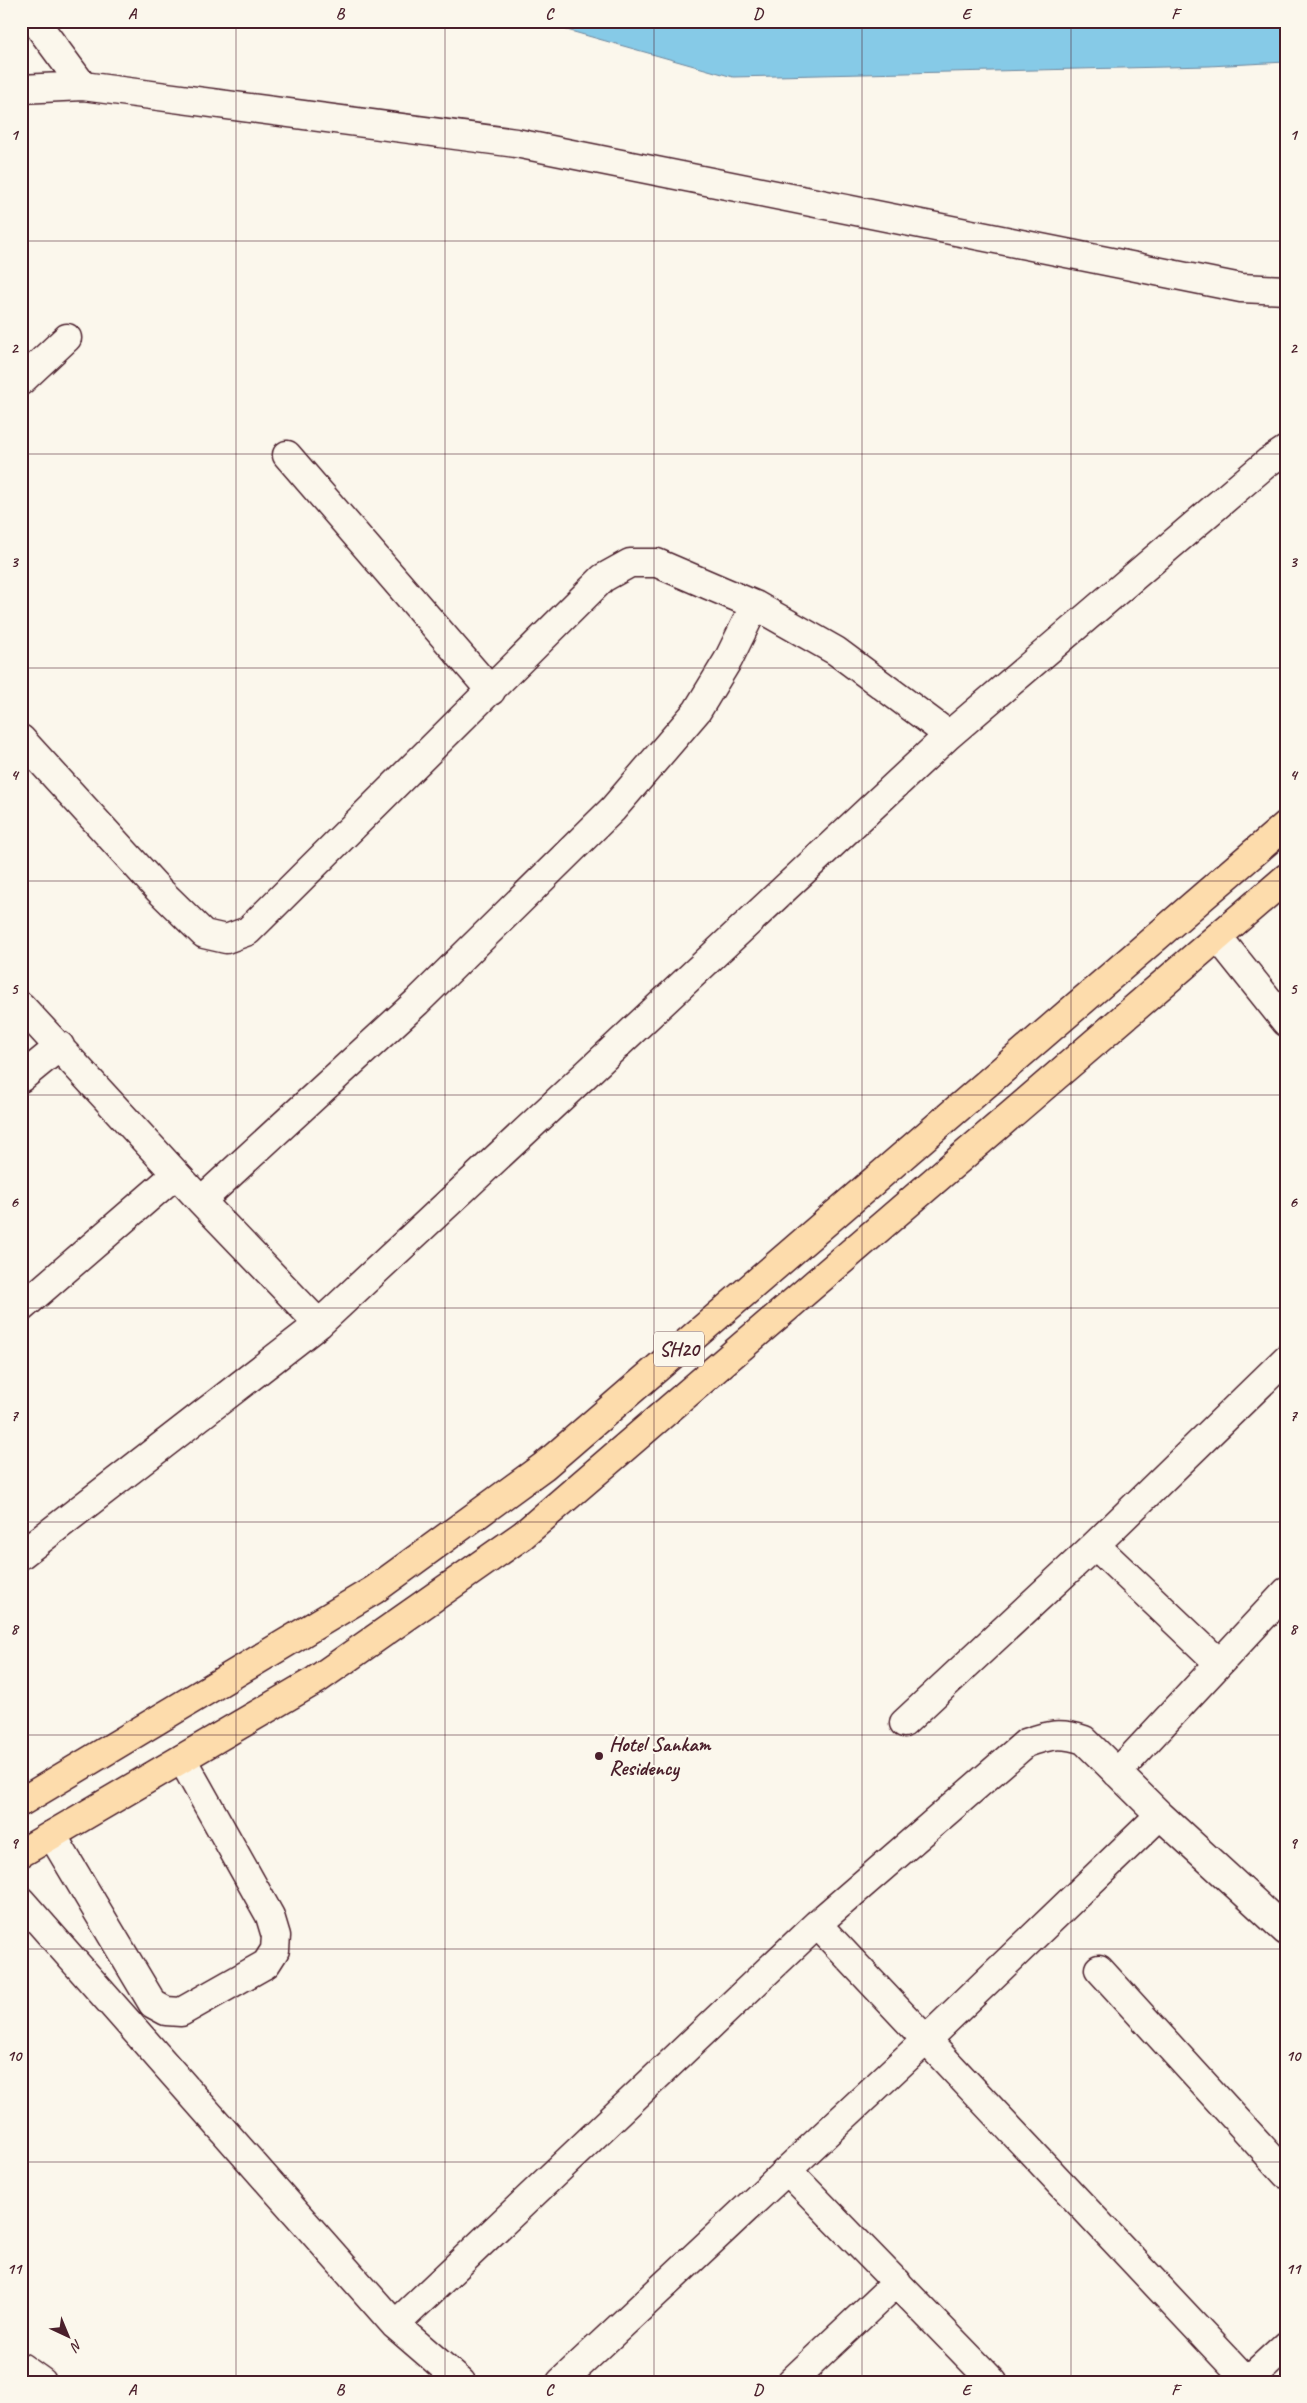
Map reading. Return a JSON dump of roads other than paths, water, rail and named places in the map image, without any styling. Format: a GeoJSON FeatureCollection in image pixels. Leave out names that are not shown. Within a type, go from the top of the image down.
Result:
{"type":"FeatureCollection","features":[{"type":"Feature","properties":{"kind":"main road","name":"SH20"},"geometry":{"type":"LineString","coordinates":[[21,1802],[374,1590],[544,1466],[1286,825]]}},
{"type":"Feature","properties":{"kind":"main road","name":"SH20"},"geometry":{"type":"LineString","coordinates":[[21,1852],[182,1760],[316,1680],[523,1535],[1218,937],[1282,890]]}},
{"type":"Feature","properties":{"kind":"street"},"geometry":{"type":"LineString","coordinates":[[35,21],[83,86]]}},
{"type":"Feature","properties":{"kind":"street"},"geometry":{"type":"LineString","coordinates":[[21,89],[83,86],[516,143],[1241,288],[1286,290]]}},
{"type":"Feature","properties":{"kind":"street"},"geometry":{"type":"LineString","coordinates":[[21,381],[67,338]]}},
{"type":"Feature","properties":{"kind":"street"},"geometry":{"type":"LineString","coordinates":[[21,1555],[319,1324],[949,735],[1268,462],[1286,450]]}},
{"type":"Feature","properties":{"kind":"street"},"geometry":{"type":"LineString","coordinates":[[287,455],[491,692]]}},
{"type":"Feature","properties":{"kind":"street"},"geometry":{"type":"LineString","coordinates":[[21,739],[165,897],[204,934],[226,939],[248,931],[604,578],[630,562],[657,562],[755,605],[836,651],[949,735]]}},
{"type":"Feature","properties":{"kind":"street"},"geometry":{"type":"LineString","coordinates":[[201,1201],[417,1002],[613,809],[697,711],[728,660],[755,605]]}},
{"type":"Feature","properties":{"kind":"street"},"geometry":{"type":"LineString","coordinates":[[1218,937],[1286,1022]]}},
{"type":"Feature","properties":{"kind":"street"},"geometry":{"type":"LineString","coordinates":[[21,1006],[60,1046],[201,1201],[319,1324]]}},
{"type":"Feature","properties":{"kind":"street"},"geometry":{"type":"LineString","coordinates":[[21,1078],[60,1046]]}},
{"type":"Feature","properties":{"kind":"street"},"geometry":{"type":"LineString","coordinates":[[21,1308],[176,1174]]}},
{"type":"Feature","properties":{"kind":"street"},"geometry":{"type":"LineString","coordinates":[[904,1723],[1095,1545],[1286,1359]]}},
{"type":"Feature","properties":{"kind":"street"},"geometry":{"type":"LineString","coordinates":[[1095,1545],[1218,1663]]}},
{"type":"Feature","properties":{"kind":"street"},"geometry":{"type":"LineString","coordinates":[[1117,1773],[1286,1592]]}},
{"type":"Feature","properties":{"kind":"street"},"geometry":{"type":"LineString","coordinates":[[394,2325],[817,1924],[1026,1743],[1048,1735],[1068,1735],[1084,1740],[1160,1815],[1286,1931]]}},
{"type":"Feature","properties":{"kind":"street"},"geometry":{"type":"LineString","coordinates":[[52,1835],[153,2004],[166,2012],[181,2012],[266,1964],[275,1950],[276,1936],[270,1916],[182,1760]]}},
{"type":"Feature","properties":{"kind":"street"},"geometry":{"type":"LineString","coordinates":[[560,2382],[926,2040],[1160,1815]]}},
{"type":"Feature","properties":{"kind":"street"},"geometry":{"type":"LineString","coordinates":[[21,1901],[394,2325],[462,2382]]}},
{"type":"Feature","properties":{"kind":"street"},"geometry":{"type":"LineString","coordinates":[[817,1924],[1247,2381],[1286,2345]]}},
{"type":"Feature","properties":{"kind":"street"},"geometry":{"type":"LineString","coordinates":[[1099,1969],[1286,2174]]}},
{"type":"Feature","properties":{"kind":"street"},"geometry":{"type":"LineString","coordinates":[[787,2170],[993,2382]]}},
{"type":"Feature","properties":{"kind":"street"},"geometry":{"type":"LineString","coordinates":[[791,2382],[897,2282]]}},
{"type":"Feature","properties":{"kind":"street"},"geometry":{"type":"LineString","coordinates":[[21,2367],[42,2382]]}},
{"type":"Feature","properties":{"kind":"water"},"geometry":{"type":"Polygon","coordinates":[[[535,21],[1286,21],[1286,62],[1209,66],[733,77],[535,21]]]}},
{"type":"Feature","properties":{"kind":"place","name":"Hotel Sankam Residency"},"geometry":{"type":"Point","coordinates":[599,1756]}}]}
